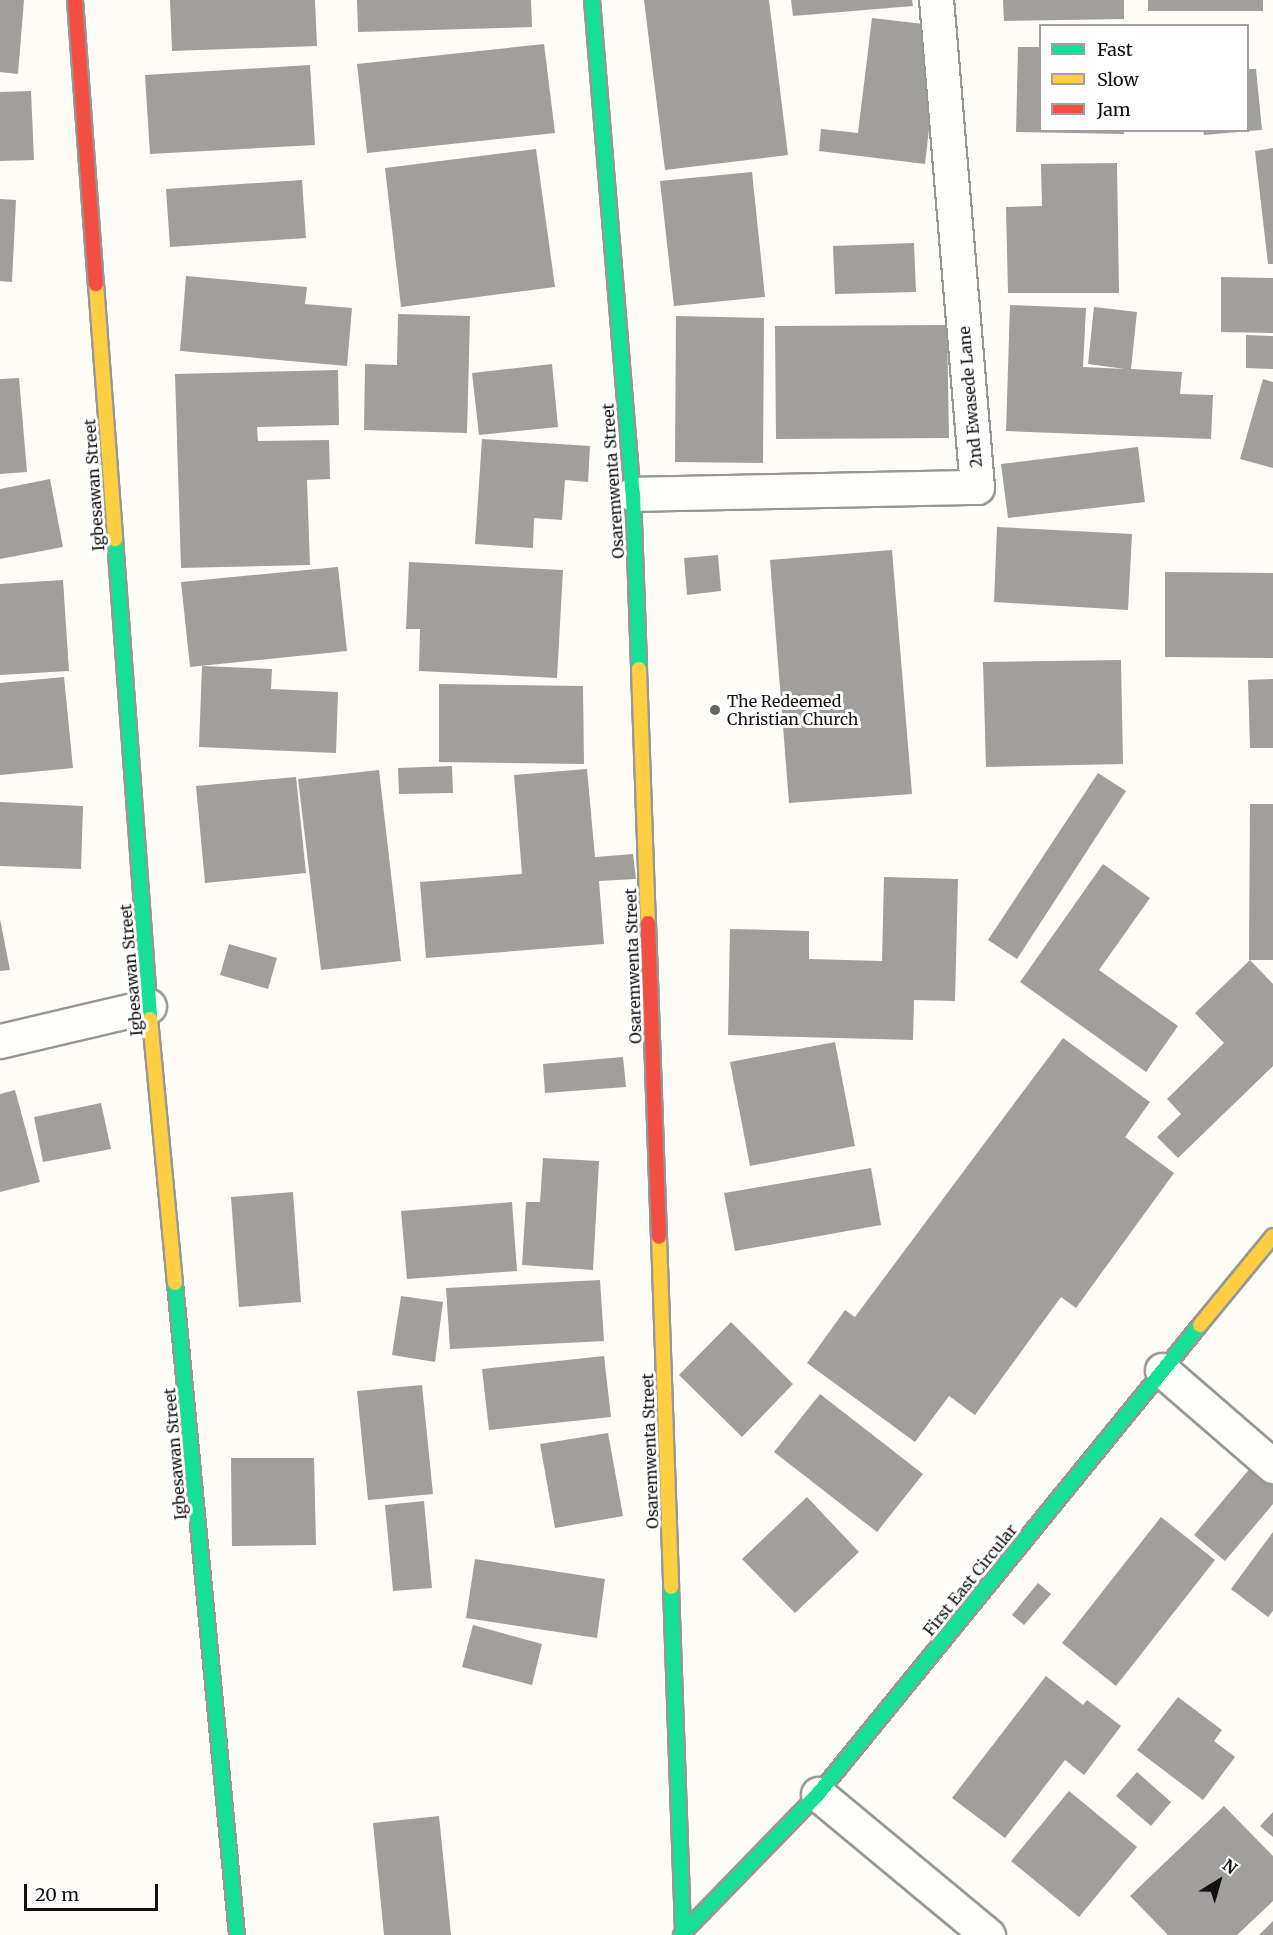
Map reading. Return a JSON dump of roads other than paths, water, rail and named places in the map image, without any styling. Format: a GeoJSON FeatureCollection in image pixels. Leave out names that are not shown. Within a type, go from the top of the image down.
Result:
{"type":"FeatureCollection","features":[{"type":"Feature","properties":{"kind":"street","name":"Igbesawan Street"},"geometry":{"type":"LineString","coordinates":[[75,0],[150,1006],[237,1935]]}},
{"type":"Feature","properties":{"kind":"street","name":"Osaremwenta Street"},"geometry":{"type":"LineString","coordinates":[[591,0],[633,494],[682,1933]]}},
{"type":"Feature","properties":{"kind":"street","name":"2nd Ewasede Lane"},"geometry":{"type":"LineString","coordinates":[[633,494],[977,487],[936,0]]}},
{"type":"Feature","properties":{"kind":"street"},"geometry":{"type":"LineString","coordinates":[[0,1041],[150,1006]]}},
{"type":"Feature","properties":{"kind":"street","name":"First East Circular"},"geometry":{"type":"LineString","coordinates":[[682,1933],[818,1794],[1273,1236]]}},
{"type":"Feature","properties":{"kind":"street"},"geometry":{"type":"LineString","coordinates":[[1162,1370],[1273,1466]]}},
{"type":"Feature","properties":{"kind":"street"},"geometry":{"type":"LineString","coordinates":[[818,1794],[988,1935]]}},
{"type":"Feature","properties":{"kind":"place","name":"The Redeemed Christian Church"},"geometry":{"type":"Point","coordinates":[715,710]}}]}
